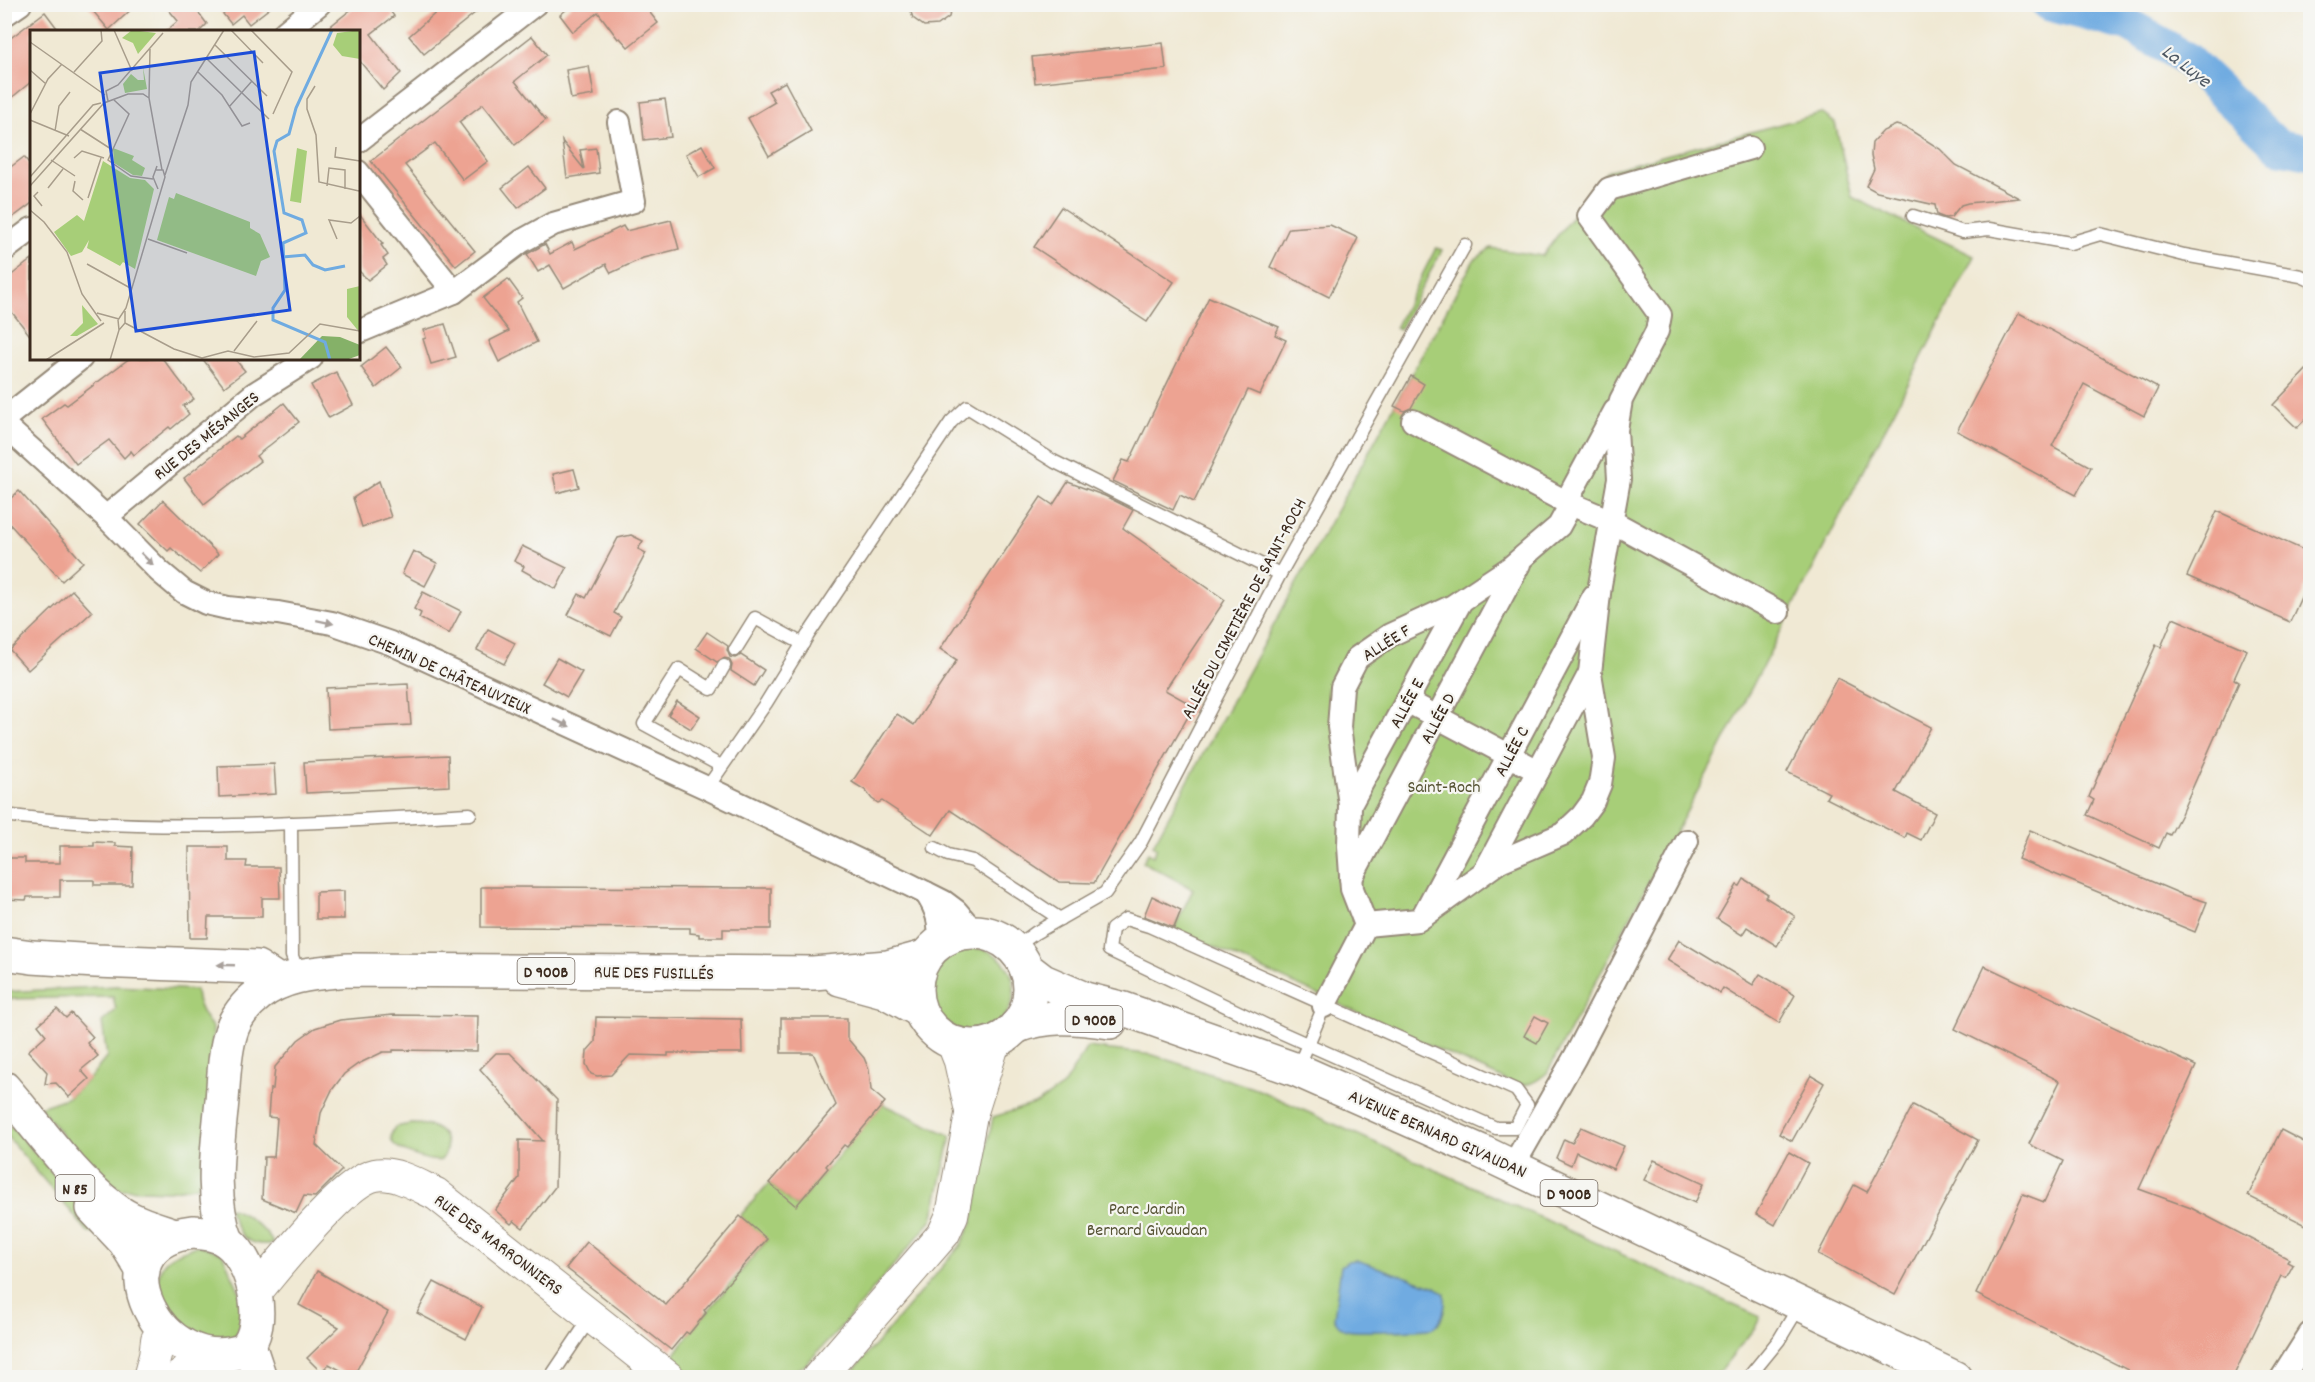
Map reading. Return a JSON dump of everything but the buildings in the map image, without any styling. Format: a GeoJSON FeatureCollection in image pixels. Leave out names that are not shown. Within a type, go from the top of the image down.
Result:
{"type":"FeatureCollection","features":[{"type":"Feature","properties":{"kind":"main road"},"geometry":{"type":"LineString","coordinates":[[974,932],[988,934],[1002,940],[1019,958],[1030,983],[1029,999],[1024,1014],[1005,1035],[973,1046],[952,1043],[938,1035],[927,1024],[919,1010],[916,983],[932,950],[961,933],[974,932]]}},
{"type":"Feature","properties":{"kind":"main road","name":"RUE DES FUSILLÉS"},"geometry":{"type":"LineString","coordinates":[[290,979],[349,970],[392,969],[813,973],[888,967],[932,950]]}},
{"type":"Feature","properties":{"kind":"main road"},"geometry":{"type":"LineString","coordinates":[[5,953],[96,961],[257,967],[290,979]]}},
{"type":"Feature","properties":{"kind":"main road","name":"D 900B"},"geometry":{"type":"LineString","coordinates":[[1019,958],[1043,981],[1085,999],[1124,1009],[1175,1028]]}},
{"type":"Feature","properties":{"kind":"main road","name":"RUE DES FUSILLÉS"},"geometry":{"type":"LineString","coordinates":[[813,973],[884,991],[919,1010]]}},
{"type":"Feature","properties":{"kind":"main road"},"geometry":{"type":"LineString","coordinates":[[216,1164],[202,1201],[179,1234],[154,1249],[143,1271],[143,1297],[150,1328],[171,1358],[199,1373],[227,1363],[249,1345],[257,1319],[255,1293],[248,1271],[221,1226],[217,1198],[216,1164],[225,1063],[231,1032],[246,1007],[257,996],[290,979]]}},
{"type":"Feature","properties":{"kind":"main road","name":"D 900B"},"geometry":{"type":"LineString","coordinates":[[1005,1035],[1042,1018],[1064,1017],[1175,1028]]}},
{"type":"Feature","properties":{"kind":"main road","name":"AVENUE BERNARD GIVAUDAN"},"geometry":{"type":"LineString","coordinates":[[1175,1028],[1302,1057],[1513,1166],[1801,1303],[1943,1375]]}},
{"type":"Feature","properties":{"kind":"main road","name":"N 85"},"geometry":{"type":"LineString","coordinates":[[7,1101],[86,1184],[113,1208],[148,1227],[179,1234]]}},
{"type":"Feature","properties":{"kind":"main road","name":"N 85"},"geometry":{"type":"LineString","coordinates":[[7,1101],[57,1169],[125,1242],[143,1271]]}},
{"type":"Feature","properties":{"kind":"main road"},"geometry":{"type":"LineString","coordinates":[[179,1234],[205,1233],[232,1246]]}},
{"type":"Feature","properties":{"kind":"main road"},"geometry":{"type":"LineString","coordinates":[[249,1345],[260,1377]]}},
{"type":"Feature","properties":{"kind":"street"},"geometry":{"type":"LineString","coordinates":[[4,15],[20,4]]}},
{"type":"Feature","properties":{"kind":"street"},"geometry":{"type":"LineString","coordinates":[[287,30],[319,4]]}},
{"type":"Feature","properties":{"kind":"street"},"geometry":{"type":"LineString","coordinates":[[360,139],[535,4]]}},
{"type":"Feature","properties":{"kind":"street"},"geometry":{"type":"LineString","coordinates":[[360,331],[454,292],[522,241],[553,224],[634,201],[619,122]]}},
{"type":"Feature","properties":{"kind":"street","name":"ALLÉE F"},"geometry":{"type":"LineString","coordinates":[[1366,925],[1352,889],[1349,846],[1350,805],[1343,764],[1340,720],[1342,687],[1357,658],[1390,636],[1461,601],[1510,568],[1559,526],[1657,331],[1660,315],[1588,216],[1609,189],[1750,147]]}},
{"type":"Feature","properties":{"kind":"street"},"geometry":{"type":"LineString","coordinates":[[360,174],[454,292]]}},
{"type":"Feature","properties":{"kind":"street"},"geometry":{"type":"LineString","coordinates":[[4,250],[30,230]]}},
{"type":"Feature","properties":{"kind":"street"},"geometry":{"type":"LineString","coordinates":[[4,419],[78,360]]}},
{"type":"Feature","properties":{"kind":"street","name":"RUE DES MÉSANGES"},"geometry":{"type":"LineString","coordinates":[[106,517],[254,394],[308,360]]}},
{"type":"Feature","properties":{"kind":"street"},"geometry":{"type":"LineString","coordinates":[[1324,1006],[1366,925],[1422,918],[1500,861],[1563,834],[1582,816],[1593,801],[1600,784],[1604,758],[1590,673],[1600,585],[1619,479],[1616,430],[1621,400]]}},
{"type":"Feature","properties":{"kind":"street"},"geometry":{"type":"LineString","coordinates":[[1413,421],[1569,503],[1611,521],[1778,612]]}},
{"type":"Feature","properties":{"kind":"street","name":"CHEMIN DE CHÂTEAUVIEUX"},"geometry":{"type":"LineString","coordinates":[[4,426],[106,517],[159,571],[191,596],[206,603],[228,608],[278,613],[332,623],[390,643],[707,788],[926,893],[956,911],[974,932]]}},
{"type":"Feature","properties":{"kind":"street","name":"ALLÉE D"},"geometry":{"type":"LineString","coordinates":[[1351,878],[1523,557]]}},
{"type":"Feature","properties":{"kind":"street","name":"ALLÉE C"},"geometry":{"type":"LineString","coordinates":[[1422,918],[1600,585]]}},
{"type":"Feature","properties":{"kind":"street","name":"ALLÉE E"},"geometry":{"type":"LineString","coordinates":[[1350,805],[1461,601]]}},
{"type":"Feature","properties":{"kind":"street"},"geometry":{"type":"LineString","coordinates":[[1484,872],[1590,673]]}},
{"type":"Feature","properties":{"kind":"street"},"geometry":{"type":"LineString","coordinates":[[1407,701],[1538,771]]}},
{"type":"Feature","properties":{"kind":"street"},"geometry":{"type":"LineString","coordinates":[[1513,1166],[1529,1119],[1575,1057],[1688,842]]}},
{"type":"Feature","properties":{"kind":"street"},"geometry":{"type":"LineString","coordinates":[[926,893],[935,907],[940,933],[932,950]]}},
{"type":"Feature","properties":{"kind":"street"},"geometry":{"type":"LineString","coordinates":[[818,1377],[944,1233],[957,1196],[971,1115],[1005,1035]]}},
{"type":"Feature","properties":{"kind":"street"},"geometry":{"type":"LineString","coordinates":[[952,1043],[960,1061],[971,1115]]}},
{"type":"Feature","properties":{"kind":"street","name":"RUE DES MARRONNIERS"},"geometry":{"type":"LineString","coordinates":[[255,1293],[295,1245],[356,1184],[375,1175],[391,1176],[436,1194],[669,1377]]}},
{"type":"Feature","properties":{"kind":"street"},"geometry":{"type":"LineString","coordinates":[[232,1246],[271,1252],[295,1245]]}},
{"type":"Feature","properties":{"kind":"street"},"geometry":{"type":"LineString","coordinates":[[2282,1377],[2310,1334]]}},
{"type":"Feature","properties":{"kind":"street"},"geometry":{"type":"LineString","coordinates":[[149,1377],[157,1340]]}},
{"type":"Feature","properties":{"kind":"lane"},"geometry":{"type":"LineString","coordinates":[[1913,216],[1963,232],[1989,229],[2070,243],[2100,234],[2184,255],[2297,275],[2310,280]]}},
{"type":"Feature","properties":{"kind":"lane","name":"ALLÉE DU CIMETIÈRE DE SAINT-ROCH"},"geometry":{"type":"LineString","coordinates":[[1019,958],[1060,919],[1105,894],[1141,842],[1280,574],[1465,245]]}},
{"type":"Feature","properties":{"kind":"lane"},"geometry":{"type":"LineString","coordinates":[[707,788],[766,703],[802,644],[951,422],[967,407],[1054,462],[1280,574]]}},
{"type":"Feature","properties":{"kind":"lane"},"geometry":{"type":"LineString","coordinates":[[735,650],[755,618],[802,644]]}},
{"type":"Feature","properties":{"kind":"lane"},"geometry":{"type":"LineString","coordinates":[[721,766],[644,724],[679,669],[711,689],[724,666]]}},
{"type":"Feature","properties":{"kind":"lane"},"geometry":{"type":"LineString","coordinates":[[4,815],[65,823],[104,824],[291,823],[470,814]]}},
{"type":"Feature","properties":{"kind":"lane"},"geometry":{"type":"LineString","coordinates":[[290,979],[292,956],[291,823]]}},
{"type":"Feature","properties":{"kind":"lane"},"geometry":{"type":"LineString","coordinates":[[935,848],[948,855],[973,861],[1060,919]]}},
{"type":"Feature","properties":{"kind":"lane"},"geometry":{"type":"LineString","coordinates":[[1126,919],[1149,926],[1516,1090],[1527,1106],[1529,1119],[1515,1128],[1496,1128],[1302,1057],[1109,950],[1112,929],[1126,919]]}},
{"type":"Feature","properties":{"kind":"lane"},"geometry":{"type":"LineString","coordinates":[[1302,1057],[1324,1006]]}},
{"type":"Feature","properties":{"kind":"lane"},"geometry":{"type":"LineString","coordinates":[[1748,1377],[1779,1340],[1801,1303]]}},
{"type":"Feature","properties":{"kind":"lane"},"geometry":{"type":"LineString","coordinates":[[550,1377],[592,1316]]}},
{"type":"Feature","properties":{"kind":"green space","name":"Saint-Roch"},"geometry":{"type":"Polygon","coordinates":[[[1821,113],[1835,123],[1852,197],[1974,256],[1719,751],[1547,1073],[1531,1083],[1522,1085],[1512,1083],[1174,929],[1193,889],[1143,862],[1148,853],[1153,856],[1157,848],[1153,845],[1474,260],[1491,248],[1542,256],[1607,171],[1821,113]]]}},
{"type":"Feature","properties":{"kind":"green space"},"geometry":{"type":"Polygon","coordinates":[[[1436,248],[1442,250],[1399,330],[1395,328],[1436,248]]]}},
{"type":"Feature","properties":{"kind":"green space"},"geometry":{"type":"Polygon","coordinates":[[[964,948],[980,948],[996,955],[1007,966],[1014,982],[1011,1006],[1002,1020],[980,1032],[964,1032],[948,1025],[937,1014],[930,998],[930,982],[937,966],[948,955],[964,948]]]}},
{"type":"Feature","properties":{"kind":"green space"},"geometry":{"type":"Polygon","coordinates":[[[116,986],[196,990],[201,1010],[213,1028],[210,1111],[199,1186],[168,1191],[120,1189],[87,1166],[40,1107],[69,1097],[89,1079],[107,1057],[102,1022],[116,1010],[113,997],[5,999],[5,992],[116,986]]]}},
{"type":"Feature","properties":{"kind":"green space","name":"Parc Jardin Bernard Givaudan"},"geometry":{"type":"Polygon","coordinates":[[[1087,1047],[1153,1055],[1259,1090],[1760,1317],[1756,1326],[1715,1377],[847,1378],[960,1246],[972,1223],[993,1117],[1038,1103],[1063,1086],[1087,1047]]]}},
{"type":"Feature","properties":{"kind":"green space"},"geometry":{"type":"Polygon","coordinates":[[[883,1104],[951,1136],[932,1220],[835,1334],[804,1366],[781,1377],[694,1377],[671,1360],[689,1334],[767,1240],[740,1216],[769,1183],[796,1206],[883,1104]]]}},
{"type":"Feature","properties":{"kind":"green space"},"geometry":{"type":"Polygon","coordinates":[[[411,1124],[430,1126],[443,1135],[446,1152],[441,1160],[430,1160],[414,1155],[395,1145],[391,1137],[395,1127],[411,1124]]]}},
{"type":"Feature","properties":{"kind":"green space"},"geometry":{"type":"Polygon","coordinates":[[[4,1127],[12,1127],[104,1231],[98,1234],[89,1233],[5,1134],[4,1127]]]}},
{"type":"Feature","properties":{"kind":"green space"},"geometry":{"type":"Polygon","coordinates":[[[228,1208],[242,1213],[254,1222],[274,1244],[249,1241],[235,1225],[228,1208]]]}},
{"type":"Feature","properties":{"kind":"green space"},"geometry":{"type":"Polygon","coordinates":[[[198,1245],[222,1253],[243,1299],[243,1313],[236,1337],[194,1353],[155,1291],[160,1270],[167,1259],[198,1245]]]}},
{"type":"Feature","properties":{"kind":"water"},"geometry":{"type":"Polygon","coordinates":[[[1356,1260],[1436,1287],[1445,1294],[1445,1308],[1437,1325],[1433,1328],[1419,1330],[1391,1331],[1342,1328],[1334,1318],[1341,1266],[1348,1261],[1356,1260]]]}},
{"type":"Feature","properties":{"kind":"waterway","name":"La Luye"},"geometry":{"type":"LineString","coordinates":[[2048,4],[2129,25],[2187,59],[2278,146],[2310,152]]}}]}
